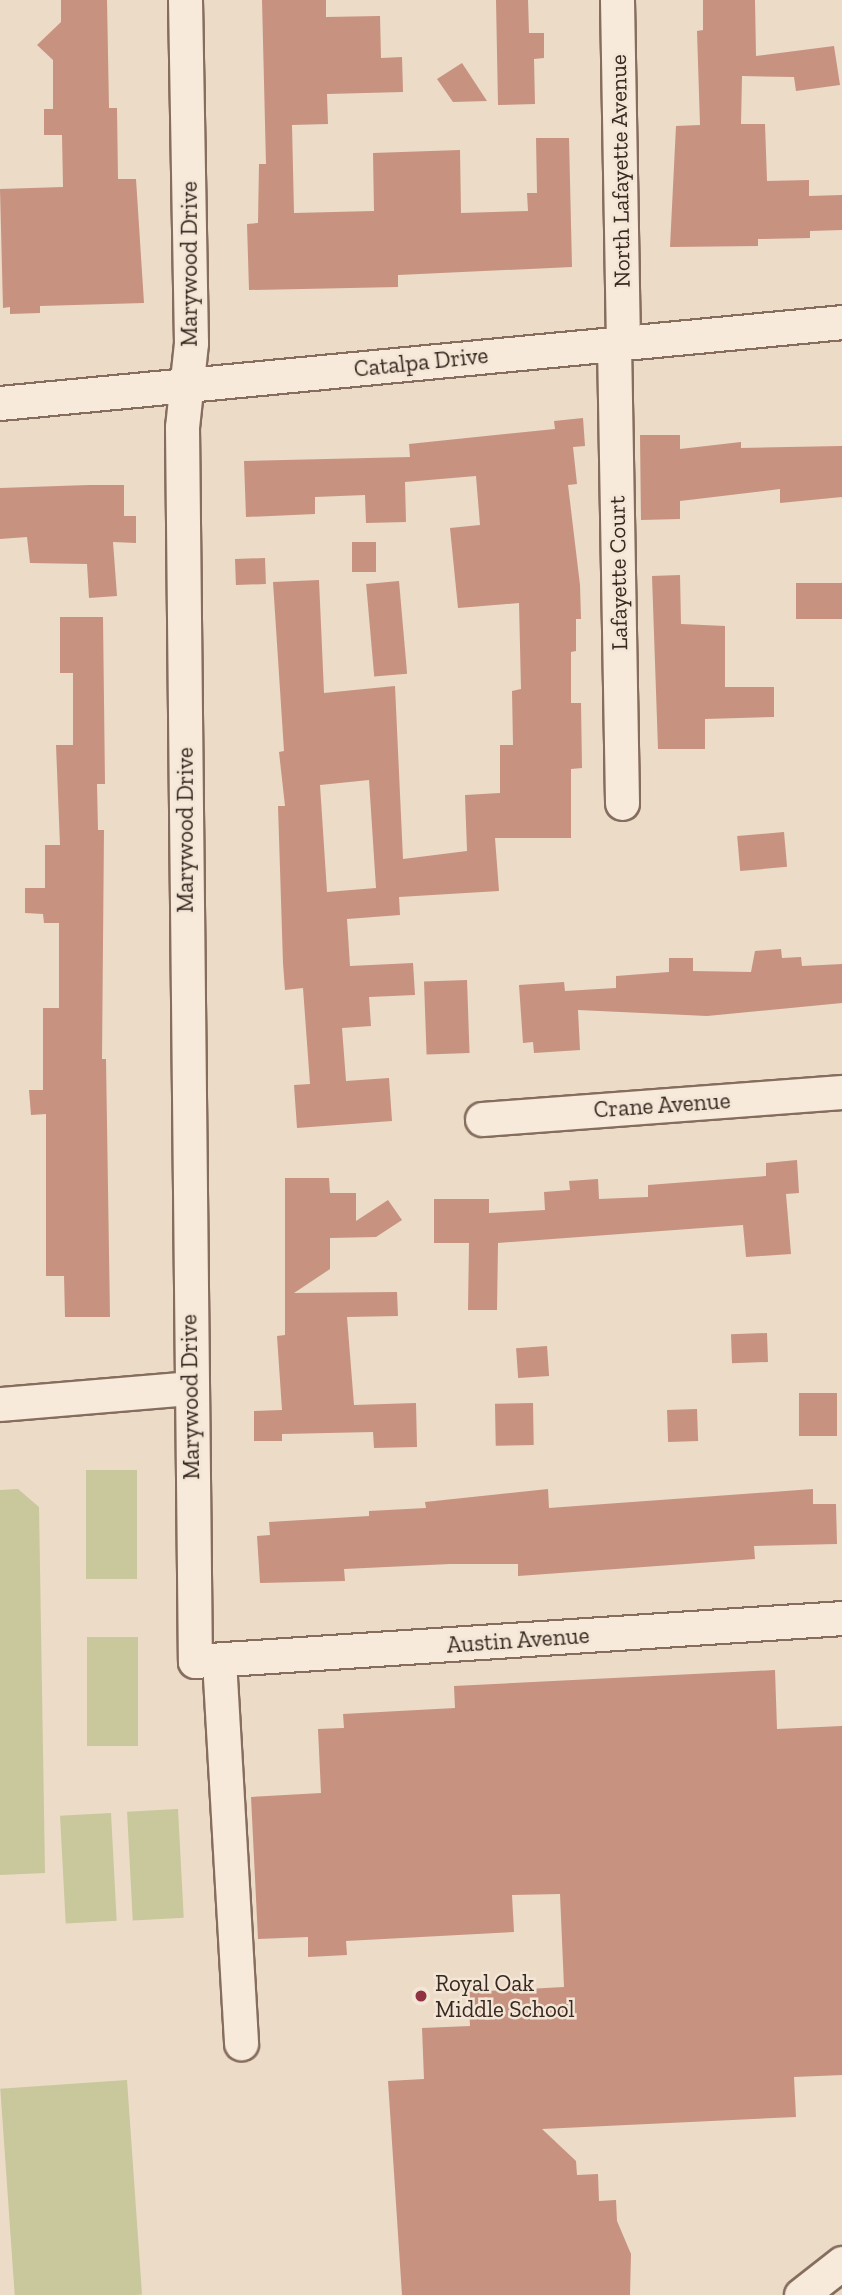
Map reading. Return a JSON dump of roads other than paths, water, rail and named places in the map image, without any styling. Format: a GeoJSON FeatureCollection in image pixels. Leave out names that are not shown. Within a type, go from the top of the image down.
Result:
{"type":"FeatureCollection","features":[{"type":"Feature","properties":{"kind":"street","name":"Marywood Drive"},"geometry":{"type":"LineString","coordinates":[[185,0],[191,263],[187,385],[182,427],[190,1388],[207,1661],[241,2043]]}},
{"type":"Feature","properties":{"kind":"street","name":"North Lafayette Avenue"},"geometry":{"type":"LineString","coordinates":[[617,0],[618,343]]}},
{"type":"Feature","properties":{"kind":"street","name":"Catalpa Drive"},"geometry":{"type":"LineString","coordinates":[[0,403],[842,322]]}},
{"type":"Feature","properties":{"kind":"street","name":"Lafayette Court"},"geometry":{"type":"LineString","coordinates":[[618,343],[622,803]]}},
{"type":"Feature","properties":{"kind":"street","name":"Crane Avenue"},"geometry":{"type":"LineString","coordinates":[[482,1119],[842,1091]]}},
{"type":"Feature","properties":{"kind":"street"},"geometry":{"type":"LineString","coordinates":[[0,1404],[190,1388]]}},
{"type":"Feature","properties":{"kind":"street","name":"Austin Avenue"},"geometry":{"type":"LineString","coordinates":[[207,1661],[842,1618]]}},
{"type":"Feature","properties":{"kind":"street"},"geometry":{"type":"LineString","coordinates":[[801,2295],[842,2263]]}},
{"type":"Feature","properties":{"kind":"place","name":"Royal Oak Middle School"},"geometry":{"type":"Point","coordinates":[421,1996]}}]}
